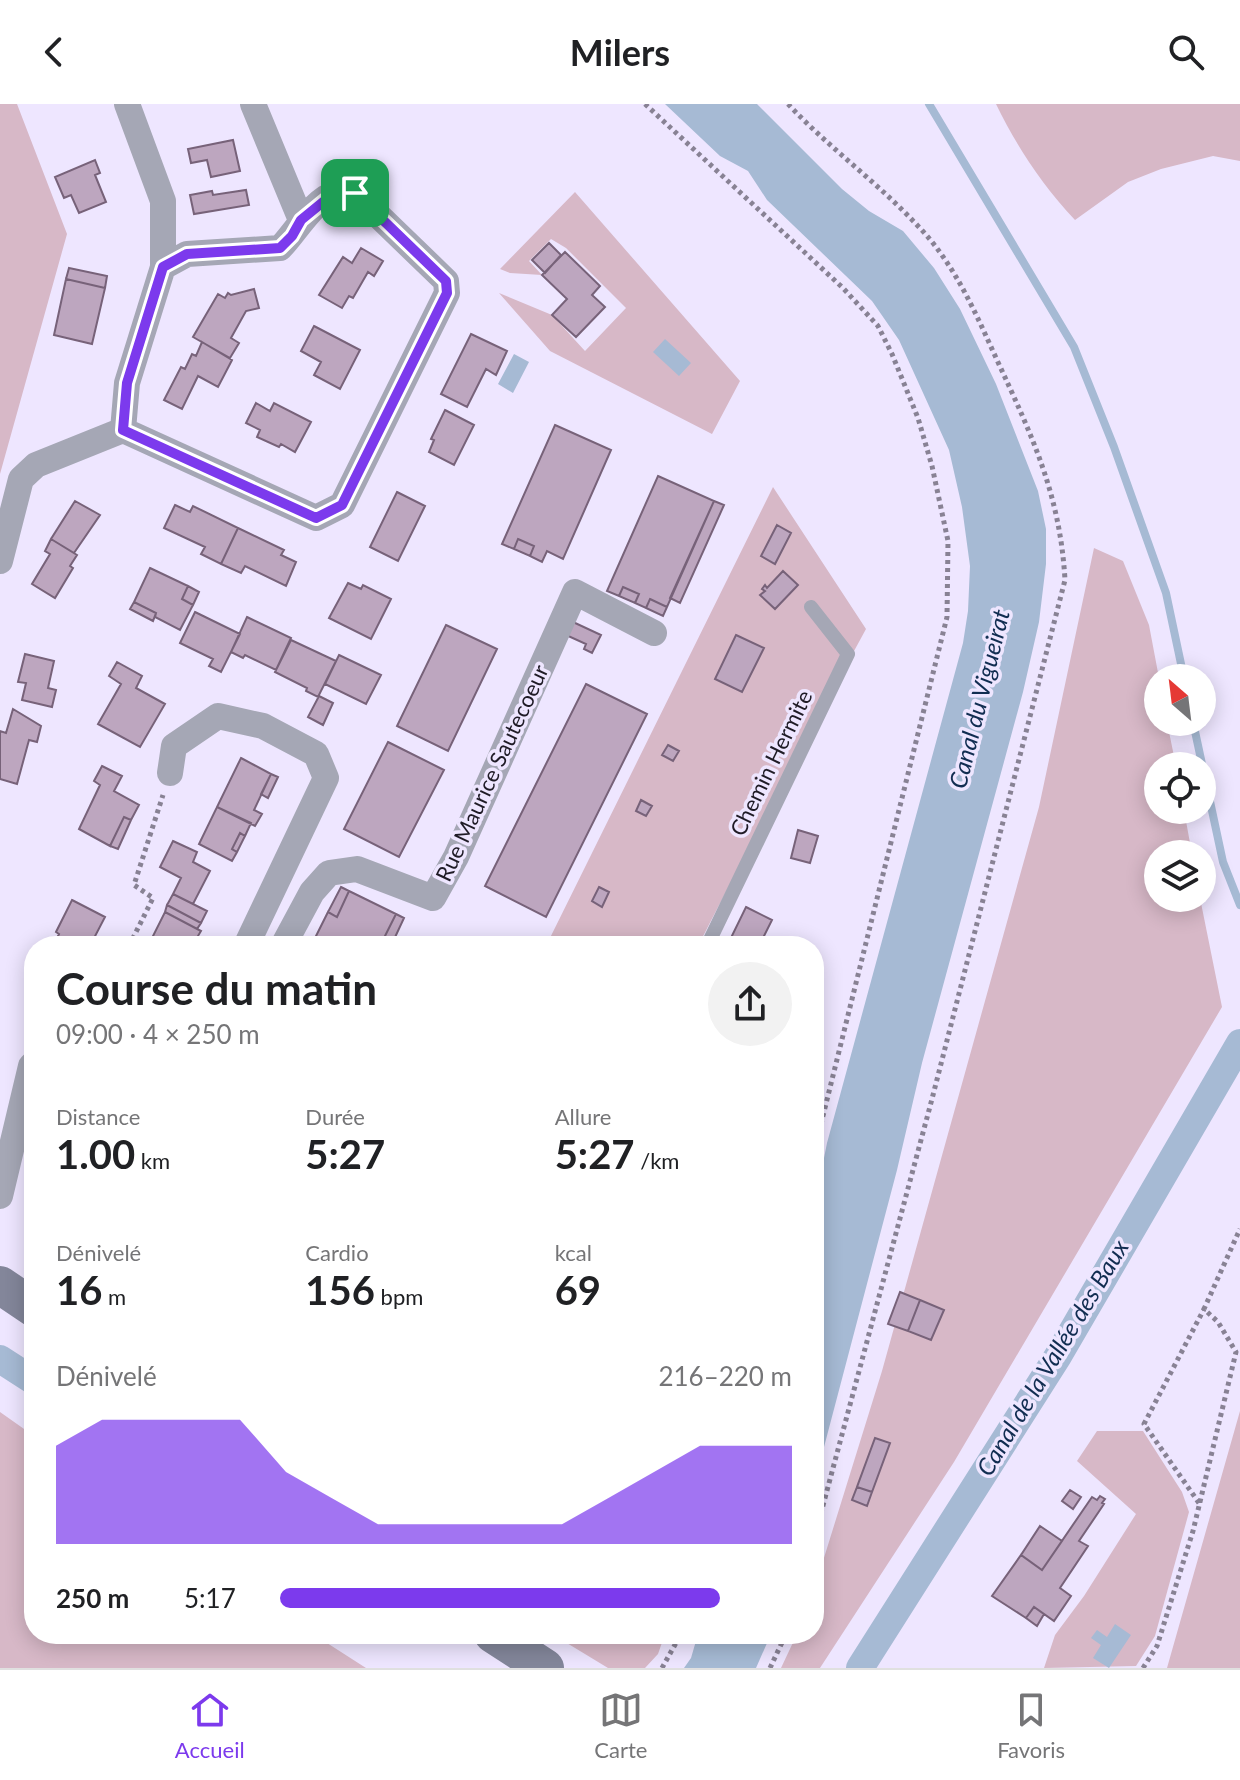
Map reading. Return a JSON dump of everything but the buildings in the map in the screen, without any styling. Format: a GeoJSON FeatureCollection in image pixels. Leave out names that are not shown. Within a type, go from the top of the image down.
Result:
{"type":"FeatureCollection","features":[{"type":"Feature","properties":{"kind":"main road"},"geometry":{"type":"LineString","coordinates":[[0,1285],[24,1301]]}},
{"type":"Feature","properties":{"kind":"main road"},"geometry":{"type":"LineString","coordinates":[[508,1644],[545,1668]]}},
{"type":"Feature","properties":{"kind":"street"},"geometry":{"type":"LineString","coordinates":[[123,430],[127,383],[163,267],[163,201],[127,104]]}},
{"type":"Feature","properties":{"kind":"street"},"geometry":{"type":"LineString","coordinates":[[253,104],[301,220]]}},
{"type":"Feature","properties":{"kind":"street"},"geometry":{"type":"LineString","coordinates":[[0,561],[21,479],[36,465],[123,430],[316,518],[342,505],[447,293],[446,281],[355,193],[334,193],[301,220],[280,248],[187,254],[163,267]]}},
{"type":"Feature","properties":{"kind":"street","name":"Rue Maurice Sautecoeur"},"geometry":{"type":"LineString","coordinates":[[288,936],[312,892],[329,873],[357,869],[433,898],[456,857],[575,592],[654,633]]}},
{"type":"Feature","properties":{"kind":"street"},"geometry":{"type":"LineString","coordinates":[[170,773],[174,746],[218,716],[263,726],[316,754],[326,778],[251,936]]}},
{"type":"Feature","properties":{"kind":"street"},"geometry":{"type":"LineString","coordinates":[[0,1195],[24,1095]]}},
{"type":"Feature","properties":{"kind":"lane","name":"Chemin Hermite"},"geometry":{"type":"LineString","coordinates":[[712,936],[848,654],[811,607]]}},
{"type":"Feature","properties":{"kind":"path"},"geometry":{"type":"LineString","coordinates":[[645,104],[843,288],[878,326],[918,418],[948,541],[947,617],[824,1112]]}},
{"type":"Feature","properties":{"kind":"path"},"geometry":{"type":"LineString","coordinates":[[788,104],[807,125],[917,224],[944,256],[967,294],[1031,435],[1053,493],[1063,546],[1065,580],[936,1084],[824,1502]]}},
{"type":"Feature","properties":{"kind":"path"},"geometry":{"type":"LineString","coordinates":[[134,936],[153,898],[134,885],[170,773]]}},
{"type":"Feature","properties":{"kind":"path"},"geometry":{"type":"LineString","coordinates":[[1199,1504],[1144,1424],[1204,1309],[1240,1229]]}},
{"type":"Feature","properties":{"kind":"path"},"geometry":{"type":"LineString","coordinates":[[1143,1668],[1157,1646],[1199,1504],[1236,1352],[1218,1322],[1204,1309]]}},
{"type":"Feature","properties":{"kind":"path"},"geometry":{"type":"LineString","coordinates":[[662,1668],[675,1644]]}},
{"type":"Feature","properties":{"kind":"path"},"geometry":{"type":"LineString","coordinates":[[770,1668],[781,1644]]}},
{"type":"Feature","properties":{"kind":"shaded area"},"geometry":{"type":"Polygon","coordinates":[[[0,104],[17,104],[67,234],[0,474],[0,104]]]}},
{"type":"Feature","properties":{"kind":"shaded area"},"geometry":{"type":"Polygon","coordinates":[[[996,104],[1240,104],[1240,161],[1213,156],[1161,169],[1128,182],[1075,220],[1031,165],[996,104]]]}},
{"type":"Feature","properties":{"kind":"shaded area"},"geometry":{"type":"Polygon","coordinates":[[[575,192],[740,381],[712,434],[550,351],[499,293],[552,315],[585,351],[626,308],[566,248],[551,239],[529,261],[542,275],[510,273],[500,269],[575,192]]]}},
{"type":"Feature","properties":{"kind":"shaded area"},"geometry":{"type":"Polygon","coordinates":[[[773,487],[866,629],[703,936],[551,936],[773,487]]]}},
{"type":"Feature","properties":{"kind":"shaded area"},"geometry":{"type":"Polygon","coordinates":[[[1094,548],[1123,561],[1149,625],[1156,664],[1144,664],[1144,736],[1170,736],[1173,752],[1144,752],[1144,824],[1187,824],[1189,840],[1144,840],[1144,912],[1203,912],[1222,1007],[954,1462],[820,1668],[781,1668],[792,1644],[824,1644],[824,1558],[882,1371],[1039,807],[1094,548]]]}},
{"type":"Feature","properties":{"kind":"shaded area"},"geometry":{"type":"Polygon","coordinates":[[[1240,1411],[1240,1668],[1167,1668],[1240,1411]]]}},
{"type":"Feature","properties":{"kind":"shaded area"},"geometry":{"type":"Polygon","coordinates":[[[0,1412],[24,1429],[24,1644],[329,1644],[366,1668],[0,1668],[0,1412]]]}},
{"type":"Feature","properties":{"kind":"shaded area"},"geometry":{"type":"Polygon","coordinates":[[[1097,1431],[1143,1431],[1182,1492],[1189,1512],[1155,1636],[1136,1666],[1044,1668],[1055,1635],[1084,1596],[1136,1514],[1077,1461],[1097,1431]]]}},
{"type":"Feature","properties":{"kind":"shaded area"},"geometry":{"type":"Polygon","coordinates":[[[568,1644],[662,1644],[658,1654],[645,1668],[608,1668],[568,1644]]]}},
{"type":"Feature","properties":{"kind":"water","name":"Canal du Vigueirat"},"geometry":{"type":"Polygon","coordinates":[[[665,104],[757,104],[842,189],[869,211],[903,231],[934,268],[960,309],[996,384],[1038,491],[1046,529],[1046,564],[1039,622],[1023,692],[922,1063],[824,1447],[824,1158],[963,643],[970,566],[962,507],[949,450],[899,340],[872,301],[767,200],[748,171],[720,156],[665,104]]]}},
{"type":"Feature","properties":{"kind":"water"},"geometry":{"type":"Polygon","coordinates":[[[665,339],[691,363],[679,376],[653,352],[665,339]]]}},
{"type":"Feature","properties":{"kind":"water"},"geometry":{"type":"Polygon","coordinates":[[[514,354],[529,362],[513,393],[498,384],[514,354]]]}},
{"type":"Feature","properties":{"kind":"water"},"geometry":{"type":"Polygon","coordinates":[[[1115,1624],[1131,1635],[1109,1668],[1093,1658],[1101,1645],[1091,1638],[1097,1630],[1107,1637],[1115,1624]]]}},
{"type":"Feature","properties":{"kind":"water"},"geometry":{"type":"Polygon","coordinates":[[[695,1644],[767,1644],[756,1668],[684,1668],[695,1644]]]}},
{"type":"Feature","properties":{"kind":"waterway"},"geometry":{"type":"LineString","coordinates":[[929,104],[1074,347],[1114,447],[1166,593],[1181,664]]}},
{"type":"Feature","properties":{"kind":"waterway"},"geometry":{"type":"LineString","coordinates":[[1196,736],[1223,862],[1240,905]]}},
{"type":"Feature","properties":{"kind":"waterway","name":"Canal de la Vallée des Baux"},"geometry":{"type":"LineString","coordinates":[[860,1668],[1058,1356],[1240,1043]]}},
{"type":"Feature","properties":{"kind":"waterway"},"geometry":{"type":"LineString","coordinates":[[0,1359],[24,1375]]}},
{"type":"Feature","properties":{"kind":"route"},"geometry":{"type":"LineString","coordinates":[[334,193],[355,193],[446,281],[447,293],[342,505],[316,518],[123,430],[127,383],[163,267],[187,254],[280,248],[301,220],[334,193]]}}]}
